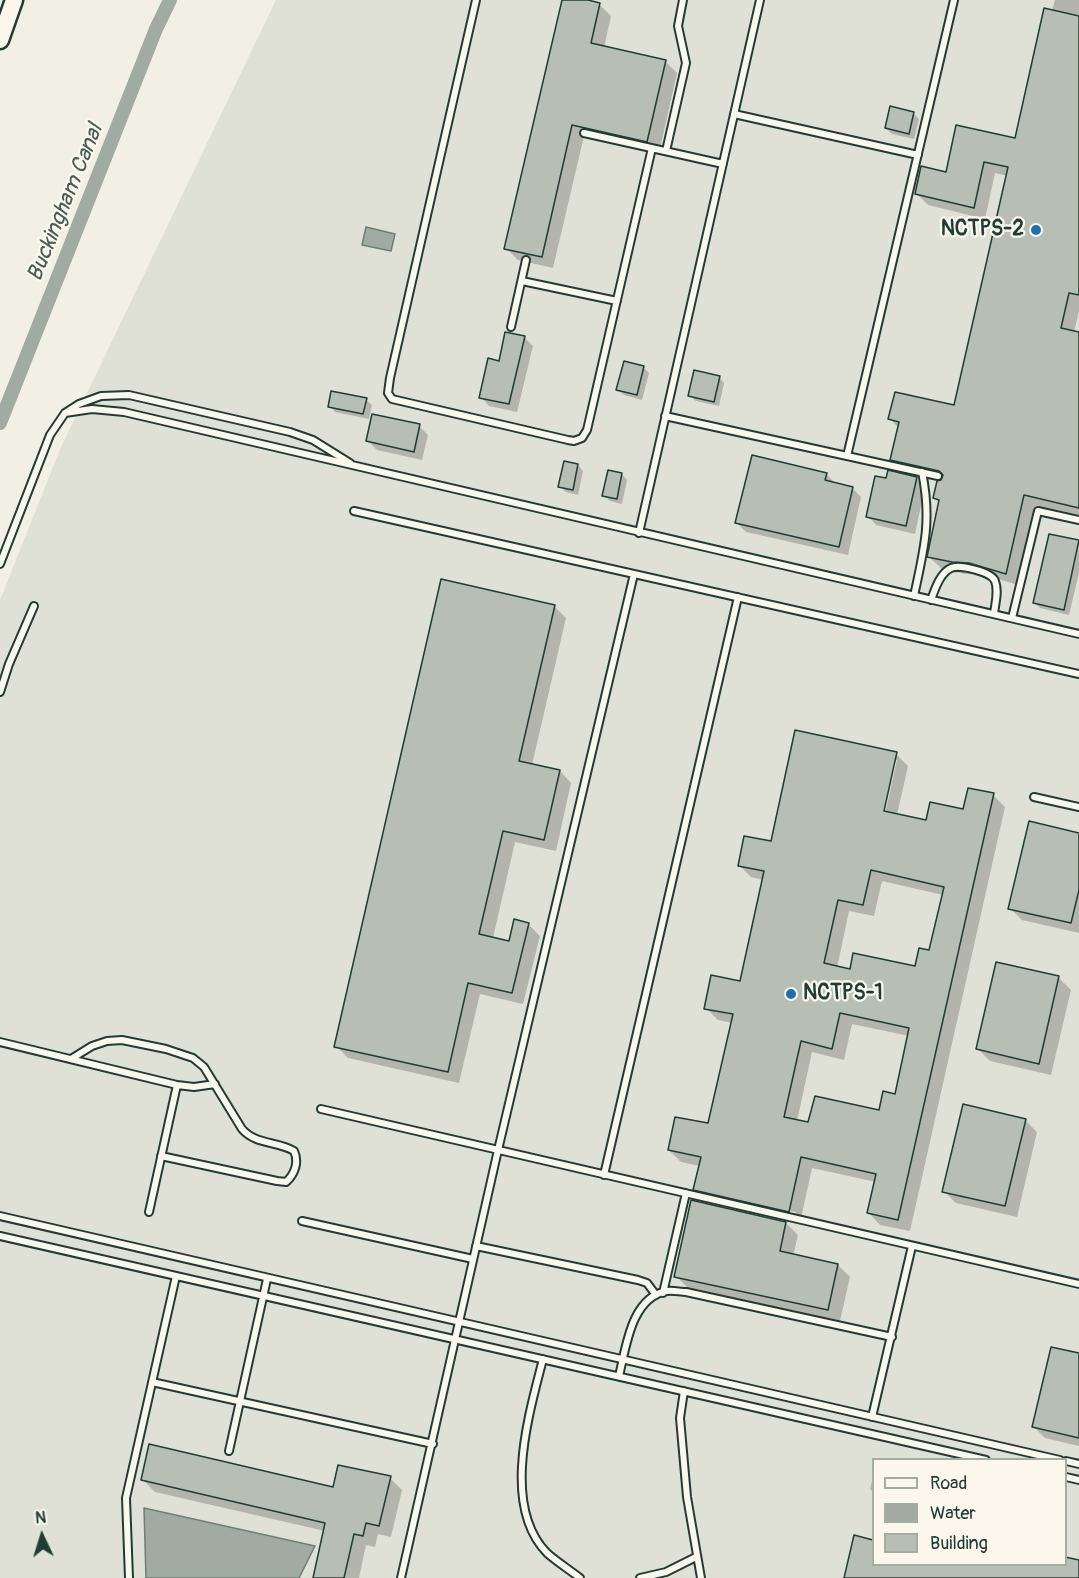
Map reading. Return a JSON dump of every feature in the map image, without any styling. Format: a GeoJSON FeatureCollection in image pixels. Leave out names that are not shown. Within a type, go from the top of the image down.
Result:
{"type":"FeatureCollection","features":[{"type":"Feature","properties":{"kind":"main road"},"geometry":{"type":"LineString","coordinates":[[0,40],[14,0]]}},
{"type":"Feature","properties":{"kind":"lane"},"geometry":{"type":"LineString","coordinates":[[476,0],[390,378],[389,396],[398,402],[568,440],[579,440],[585,435],[652,148]]}},
{"type":"Feature","properties":{"kind":"lane"},"geometry":{"type":"LineString","coordinates":[[666,151],[686,63],[678,26],[683,0]]}},
{"type":"Feature","properties":{"kind":"lane"},"geometry":{"type":"LineString","coordinates":[[639,533],[760,0]]}},
{"type":"Feature","properties":{"kind":"lane"},"geometry":{"type":"LineString","coordinates":[[848,456],[954,0]]}},
{"type":"Feature","properties":{"kind":"lane"},"geometry":{"type":"LineString","coordinates":[[734,114],[918,155]]}},
{"type":"Feature","properties":{"kind":"lane"},"geometry":{"type":"LineString","coordinates":[[584,133],[723,164]]}},
{"type":"Feature","properties":{"kind":"lane"},"geometry":{"type":"LineString","coordinates":[[511,327],[526,260]]}},
{"type":"Feature","properties":{"kind":"lane"},"geometry":{"type":"LineString","coordinates":[[522,281],[617,301]]}},
{"type":"Feature","properties":{"kind":"lane"},"geometry":{"type":"LineString","coordinates":[[0,564],[50,435],[65,413],[79,404],[101,396],[129,395],[290,432],[313,440],[353,465]]}},
{"type":"Feature","properties":{"kind":"lane"},"geometry":{"type":"LineString","coordinates":[[65,413],[92,409],[124,412],[1079,634]]}},
{"type":"Feature","properties":{"kind":"lane"},"geometry":{"type":"LineString","coordinates":[[665,416],[938,476]]}},
{"type":"Feature","properties":{"kind":"lane"},"geometry":{"type":"LineString","coordinates":[[914,596],[928,522],[922,472]]}},
{"type":"Feature","properties":{"kind":"lane"},"geometry":{"type":"LineString","coordinates":[[354,511],[1079,674]]}},
{"type":"Feature","properties":{"kind":"lane"},"geometry":{"type":"LineString","coordinates":[[1012,618],[1038,511],[1079,520]]}},
{"type":"Feature","properties":{"kind":"lane"},"geometry":{"type":"LineString","coordinates":[[931,600],[937,585],[951,568],[958,566],[993,577],[996,582],[994,614]]}},
{"type":"Feature","properties":{"kind":"lane"},"geometry":{"type":"LineString","coordinates":[[401,1578],[498,1150],[634,574]]}},
{"type":"Feature","properties":{"kind":"lane"},"geometry":{"type":"LineString","coordinates":[[604,1175],[738,597]]}},
{"type":"Feature","properties":{"kind":"lane"},"geometry":{"type":"LineString","coordinates":[[0,692],[34,606]]}},
{"type":"Feature","properties":{"kind":"lane"},"geometry":{"type":"LineString","coordinates":[[1034,797],[1079,807]]}},
{"type":"Feature","properties":{"kind":"lane"},"geometry":{"type":"LineString","coordinates":[[71,1059],[92,1046],[107,1041],[123,1040],[193,1058],[204,1066],[242,1129],[250,1138],[286,1146],[294,1151],[296,1167],[292,1177],[286,1182],[161,1156]]}},
{"type":"Feature","properties":{"kind":"lane"},"geometry":{"type":"LineString","coordinates":[[0,1042],[177,1085],[194,1087],[214,1084]]}},
{"type":"Feature","properties":{"kind":"lane"},"geometry":{"type":"LineString","coordinates":[[149,1212],[177,1085]]}},
{"type":"Feature","properties":{"kind":"lane"},"geometry":{"type":"LineString","coordinates":[[321,1109],[1079,1284]]}},
{"type":"Feature","properties":{"kind":"lane"},"geometry":{"type":"LineString","coordinates":[[659,1294],[686,1193]]}},
{"type":"Feature","properties":{"kind":"lane"},"geometry":{"type":"LineString","coordinates":[[0,1216],[1051,1458]]}},
{"type":"Feature","properties":{"kind":"lane"},"geometry":{"type":"LineString","coordinates":[[302,1221],[473,1259]]}},
{"type":"Feature","properties":{"kind":"lane"},"geometry":{"type":"LineString","coordinates":[[0,1236],[977,1458]]}},
{"type":"Feature","properties":{"kind":"lane"},"geometry":{"type":"LineString","coordinates":[[476,1246],[639,1280],[647,1283],[659,1294]]}},
{"type":"Feature","properties":{"kind":"lane"},"geometry":{"type":"LineString","coordinates":[[872,1417],[912,1246]]}},
{"type":"Feature","properties":{"kind":"lane"},"geometry":{"type":"LineString","coordinates":[[129,1578],[126,1498],[176,1276]]}},
{"type":"Feature","properties":{"kind":"lane"},"geometry":{"type":"LineString","coordinates":[[229,1451],[267,1279]]}},
{"type":"Feature","properties":{"kind":"lane"},"geometry":{"type":"LineString","coordinates":[[619,1376],[633,1324],[640,1309],[651,1297],[659,1294],[686,1292],[892,1337]]}},
{"type":"Feature","properties":{"kind":"lane"},"geometry":{"type":"LineString","coordinates":[[543,1359],[528,1419],[523,1461],[524,1504],[530,1528],[547,1553],[580,1578]]}},
{"type":"Feature","properties":{"kind":"lane"},"geometry":{"type":"LineString","coordinates":[[152,1382],[433,1444]]}},
{"type":"Feature","properties":{"kind":"lane"},"geometry":{"type":"LineString","coordinates":[[684,1391],[680,1418],[687,1497],[701,1578]]}},
{"type":"Feature","properties":{"kind":"lane"},"geometry":{"type":"LineString","coordinates":[[640,1578],[666,1572],[696,1557]]}},
{"type":"Feature","properties":{"kind":"shaded area"},"geometry":{"type":"Polygon","coordinates":[[[276,0],[1079,0],[1079,1578],[0,1578],[0,600],[61,447],[276,0]]]}},
{"type":"Feature","properties":{"kind":"water"},"geometry":{"type":"Polygon","coordinates":[[[366,227],[395,234],[391,251],[362,245],[366,227]]]}},
{"type":"Feature","properties":{"kind":"water"},"geometry":{"type":"Polygon","coordinates":[[[144,1508],[315,1546],[299,1578],[146,1578],[144,1508]]]}},
{"type":"Feature","properties":{"kind":"building"},"geometry":{"type":"Polygon","coordinates":[[[562,0],[588,0],[600,3],[591,43],[666,60],[647,142],[572,125],[542,257],[504,249],[562,0]]]}},
{"type":"Feature","properties":{"kind":"building","name":"NCTPS-2"},"geometry":{"type":"Polygon","coordinates":[[[1044,8],[1079,16],[1079,295],[1069,293],[1061,328],[1079,332],[1079,508],[1024,495],[1006,574],[969,563],[927,557],[939,500],[933,498],[937,481],[941,480],[943,475],[939,471],[890,460],[899,422],[888,419],[895,392],[954,405],[1008,167],[984,162],[974,208],[915,194],[921,166],[946,172],[956,125],[1015,138],[1044,8]]]}},
{"type":"Feature","properties":{"kind":"building"},"geometry":{"type":"Polygon","coordinates":[[[890,106],[914,112],[909,134],[885,128],[890,106]]]}},
{"type":"Feature","properties":{"kind":"building"},"geometry":{"type":"Polygon","coordinates":[[[505,332],[525,336],[509,404],[479,398],[488,358],[499,361],[505,332]]]}},
{"type":"Feature","properties":{"kind":"building"},"geometry":{"type":"Polygon","coordinates":[[[624,361],[644,366],[637,395],[616,390],[624,361]]]}},
{"type":"Feature","properties":{"kind":"building"},"geometry":{"type":"Polygon","coordinates":[[[694,370],[720,376],[714,402],[688,396],[694,370]]]}},
{"type":"Feature","properties":{"kind":"building"},"geometry":{"type":"Polygon","coordinates":[[[331,391],[367,398],[363,414],[328,407],[331,391]]]}},
{"type":"Feature","properties":{"kind":"building"},"geometry":{"type":"Polygon","coordinates":[[[372,414],[420,424],[414,452],[366,441],[372,414]]]}},
{"type":"Feature","properties":{"kind":"building"},"geometry":{"type":"Polygon","coordinates":[[[752,455],[827,473],[825,480],[853,487],[839,547],[735,523],[752,455]]]}},
{"type":"Feature","properties":{"kind":"building"},"geometry":{"type":"Polygon","coordinates":[[[564,461],[578,464],[573,490],[558,487],[564,461]]]}},
{"type":"Feature","properties":{"kind":"building"},"geometry":{"type":"Polygon","coordinates":[[[608,470],[622,473],[617,499],[602,496],[608,470]]]}},
{"type":"Feature","properties":{"kind":"building"},"geometry":{"type":"Polygon","coordinates":[[[888,470],[917,477],[906,526],[866,517],[875,476],[886,478],[888,470]]]}},
{"type":"Feature","properties":{"kind":"building"},"geometry":{"type":"Polygon","coordinates":[[[1049,534],[1079,540],[1064,610],[1033,603],[1049,534]]]}},
{"type":"Feature","properties":{"kind":"building"},"geometry":{"type":"Polygon","coordinates":[[[441,579],[555,605],[519,761],[560,770],[544,840],[503,831],[479,934],[509,941],[514,919],[529,923],[512,993],[468,983],[448,1072],[334,1047],[441,579]]]}},
{"type":"Feature","properties":{"kind":"building"},"geometry":{"type":"Polygon","coordinates":[[[795,730],[897,752],[884,811],[926,820],[930,802],[963,809],[968,788],[994,793],[898,1220],[867,1213],[876,1174],[801,1157],[789,1212],[693,1190],[701,1157],[668,1150],[675,1117],[708,1123],[733,1014],[704,1009],[711,975],[740,981],[764,871],[738,866],[744,836],[771,841],[795,730]],[[871,870],[863,905],[838,900],[824,963],[850,969],[853,953],[915,966],[919,948],[929,950],[944,887],[871,870]],[[840,1013],[832,1049],[801,1041],[784,1117],[808,1122],[815,1096],[879,1110],[883,1091],[895,1094],[909,1028],[840,1013]]]}},
{"type":"Feature","properties":{"kind":"building"},"geometry":{"type":"Polygon","coordinates":[[[1029,821],[1079,833],[1079,890],[1071,923],[1008,909],[1029,821]]]}},
{"type":"Feature","properties":{"kind":"building"},"geometry":{"type":"Polygon","coordinates":[[[996,962],[1059,976],[1039,1064],[976,1049],[996,962]]]}},
{"type":"Feature","properties":{"kind":"building"},"geometry":{"type":"Polygon","coordinates":[[[963,1104],[1026,1119],[1005,1206],[942,1192],[963,1104]]]}},
{"type":"Feature","properties":{"kind":"building"},"geometry":{"type":"Polygon","coordinates":[[[691,1200],[786,1222],[780,1251],[838,1264],[828,1310],[674,1277],[691,1200]]]}},
{"type":"Feature","properties":{"kind":"building"},"geometry":{"type":"Polygon","coordinates":[[[1051,1347],[1079,1353],[1079,1438],[1032,1427],[1051,1347]]]}},
{"type":"Feature","properties":{"kind":"building"},"geometry":{"type":"Polygon","coordinates":[[[149,1444],[333,1487],[338,1465],[391,1476],[379,1526],[366,1523],[363,1536],[354,1534],[344,1578],[313,1578],[325,1523],[141,1480],[149,1444]]]}},
{"type":"Feature","properties":{"kind":"building"},"geometry":{"type":"Polygon","coordinates":[[[854,1535],[872,1540],[872,1566],[1067,1566],[1067,1557],[1079,1560],[1079,1578],[844,1578],[854,1535]]]}},
{"type":"Feature","properties":{"kind":"waterway","name":"Buckingham Canal"},"geometry":{"type":"LineString","coordinates":[[0,423],[156,29],[170,0]]}},
{"type":"Feature","properties":{"kind":"place","name":"NCTPS-2"},"geometry":{"type":"Point","coordinates":[1036,230]}},
{"type":"Feature","properties":{"kind":"place","name":"NCTPS-1"},"geometry":{"type":"Point","coordinates":[791,994]}}]}
